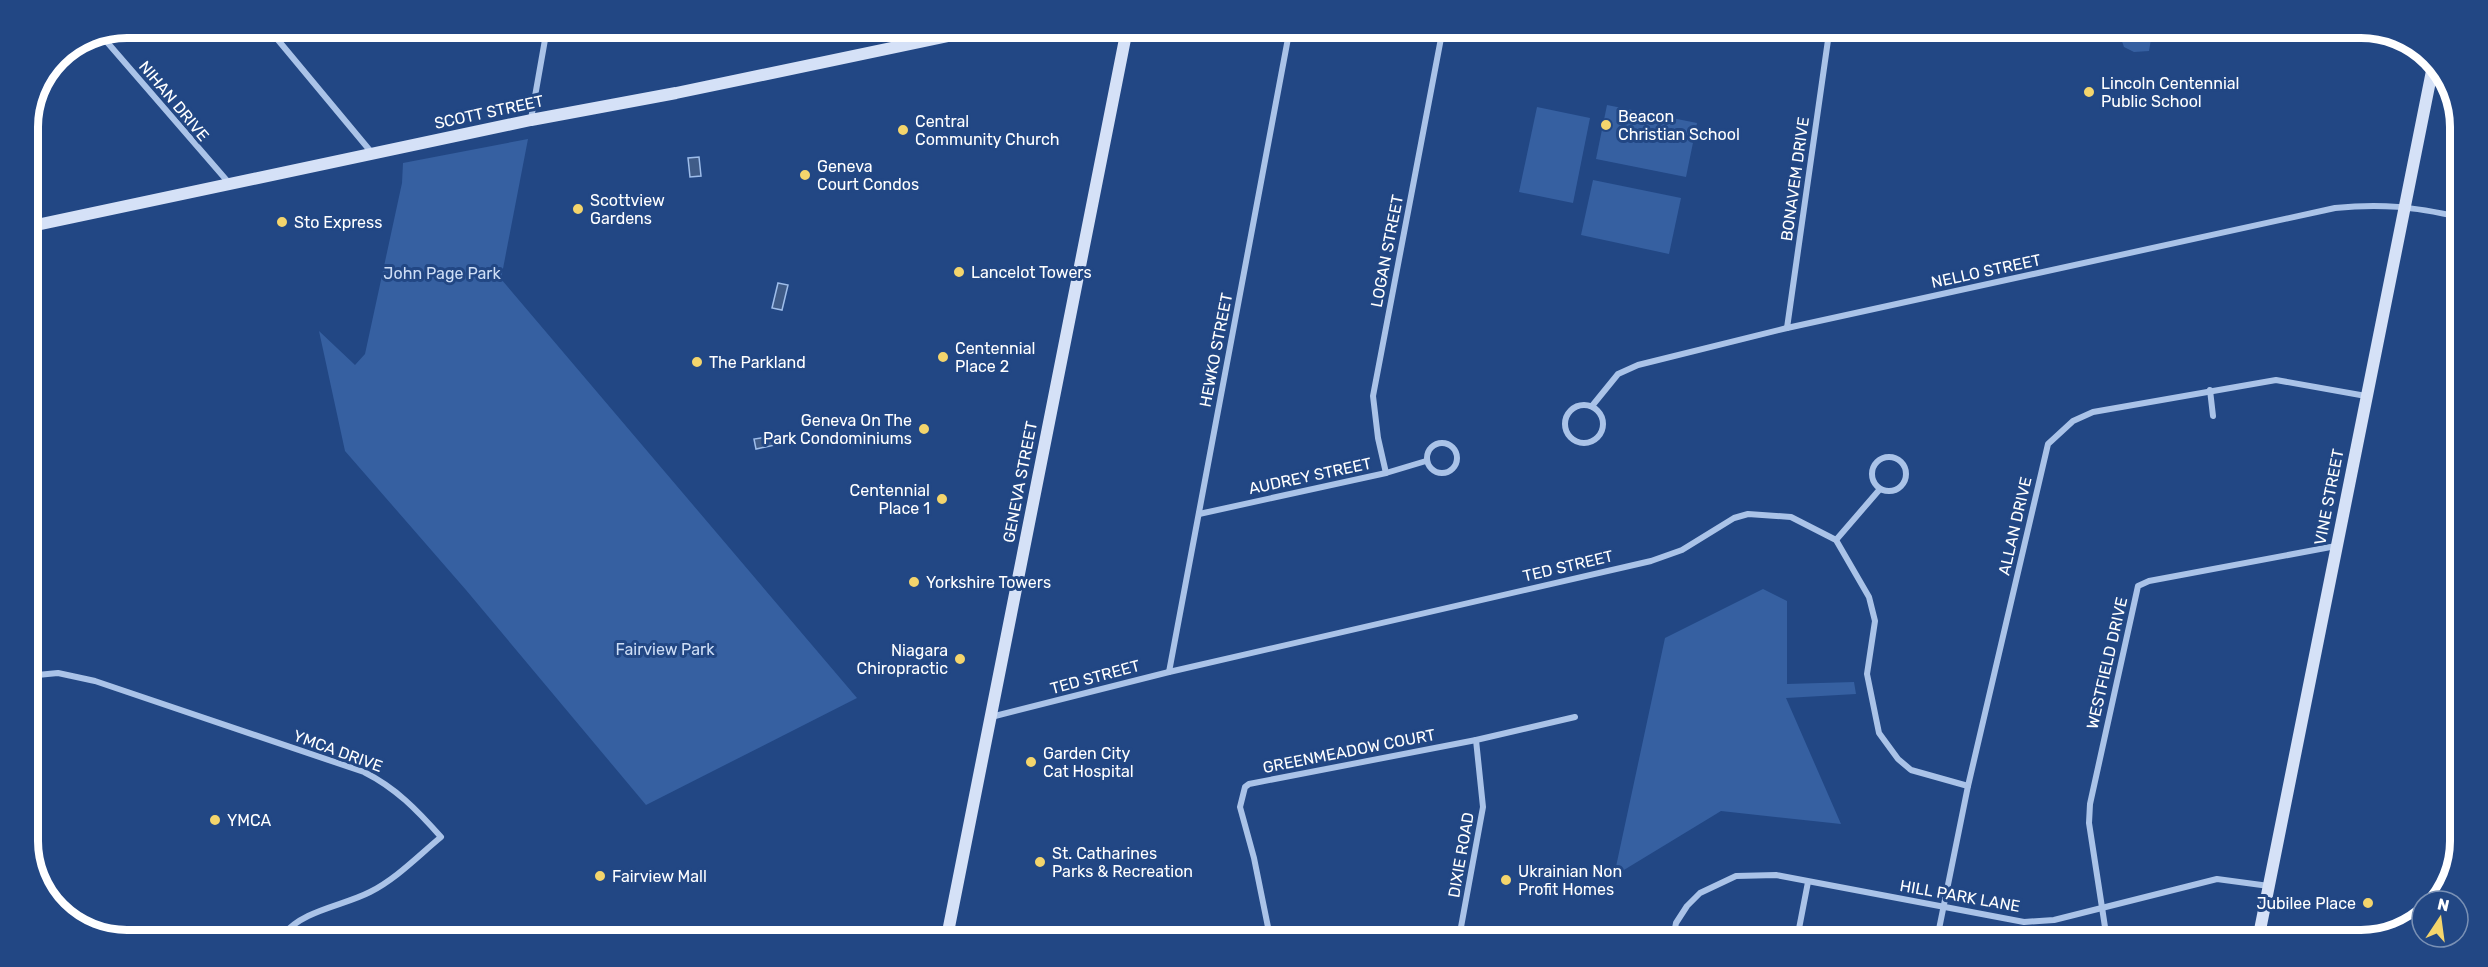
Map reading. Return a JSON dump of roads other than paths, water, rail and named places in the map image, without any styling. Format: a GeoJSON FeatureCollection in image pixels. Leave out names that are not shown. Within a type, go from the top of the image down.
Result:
{"type":"FeatureCollection","features":[{"type":"Feature","properties":{"kind":"main road","name":"SCOTT STREET"},"geometry":{"type":"LineString","coordinates":[[38,225],[372,153],[676,93],[935,38]]}},
{"type":"Feature","properties":{"kind":"main road","name":"GENEVA STREET"},"geometry":{"type":"LineString","coordinates":[[949,930],[1125,38]]}},
{"type":"Feature","properties":{"kind":"main road","name":"VINE STREET"},"geometry":{"type":"LineString","coordinates":[[2260,930],[2432,72]]}},
{"type":"Feature","properties":{"kind":"street"},"geometry":{"type":"LineString","coordinates":[[276,38],[372,153]]}},
{"type":"Feature","properties":{"kind":"street"},"geometry":{"type":"LineString","coordinates":[[531,120],[545,38]]}},
{"type":"Feature","properties":{"kind":"street","name":"HEWKO STREET"},"geometry":{"type":"LineString","coordinates":[[1169,672],[1288,38]]}},
{"type":"Feature","properties":{"kind":"street","name":"LOGAN STREET"},"geometry":{"type":"LineString","coordinates":[[1386,473],[1378,438],[1373,396],[1441,38]]}},
{"type":"Feature","properties":{"kind":"street","name":"BONAVEM DRIVE"},"geometry":{"type":"LineString","coordinates":[[1787,328],[1828,38]]}},
{"type":"Feature","properties":{"kind":"street","name":"NIHAN DRIVE"},"geometry":{"type":"LineString","coordinates":[[105,40],[229,184]]}},
{"type":"Feature","properties":{"kind":"street","name":"NELLO STREET"},"geometry":{"type":"LineString","coordinates":[[1592,406],[1618,374],[1638,365],[1787,328],[2335,208],[2364,205],[2405,206],[2450,215]]}},
{"type":"Feature","properties":{"kind":"street","name":"ALLAN DRIVE"},"geometry":{"type":"LineString","coordinates":[[1939,930],[1968,786],[2048,444],[2073,421],[2092,412],[2276,380],[2366,396]]}},
{"type":"Feature","properties":{"kind":"street"},"geometry":{"type":"LineString","coordinates":[[2210,390],[2213,416]]}},
{"type":"Feature","properties":{"kind":"street"},"geometry":{"type":"LineString","coordinates":[[1592,406],[1603,420],[1601,431],[1594,440],[1576,441],[1567,432],[1566,419],[1573,408],[1592,406]]}},
{"type":"Feature","properties":{"kind":"street"},"geometry":{"type":"LineString","coordinates":[[1438,442],[1452,446],[1457,455],[1455,465],[1447,472],[1437,472],[1428,466],[1426,461],[1430,447],[1438,442]]}},
{"type":"Feature","properties":{"kind":"street"},"geometry":{"type":"LineString","coordinates":[[1887,457],[1899,460],[1905,469],[1905,481],[1902,486],[1892,491],[1880,489],[1873,481],[1874,465],[1887,457]]}},
{"type":"Feature","properties":{"kind":"street","name":"AUDREY STREET"},"geometry":{"type":"LineString","coordinates":[[1199,514],[1386,473],[1426,461]]}},
{"type":"Feature","properties":{"kind":"street"},"geometry":{"type":"LineString","coordinates":[[1880,489],[1836,540],[1869,597],[1875,621],[1867,674],[1879,734],[1898,759],[1911,770],[1968,786]]}},
{"type":"Feature","properties":{"kind":"street","name":"TED STREET"},"geometry":{"type":"LineString","coordinates":[[990,717],[1169,672],[1651,561],[1682,550],[1734,519],[1748,514],[1791,517],[1836,540]]}},
{"type":"Feature","properties":{"kind":"street","name":"WESTFIELD DRIVE"},"geometry":{"type":"LineString","coordinates":[[2103,908],[2090,823],[2090,804],[2138,586],[2149,581],[2336,546]]}},
{"type":"Feature","properties":{"kind":"street","name":"YMCA DRIVE"},"geometry":{"type":"LineString","coordinates":[[38,675],[58,673],[95,681],[364,772],[385,782],[403,796],[441,837],[385,884],[351,901],[302,919],[287,930]]}},
{"type":"Feature","properties":{"kind":"street","name":"GREENMEADOW COURT"},"geometry":{"type":"LineString","coordinates":[[1269,930],[1254,858],[1240,807],[1245,788],[1249,784],[1476,740],[1575,717]]}},
{"type":"Feature","properties":{"kind":"street","name":"DIXIE ROAD"},"geometry":{"type":"LineString","coordinates":[[1460,930],[1483,807],[1476,740]]}},
{"type":"Feature","properties":{"kind":"street","name":"HILL PARK LANE"},"geometry":{"type":"LineString","coordinates":[[1675,930],[1676,923],[1700,893],[1736,876],[1776,875],[2024,921],[2054,920],[2217,879],[2269,886]]}},
{"type":"Feature","properties":{"kind":"street"},"geometry":{"type":"LineString","coordinates":[[1799,930],[1808,882]]}},
{"type":"Feature","properties":{"kind":"street"},"geometry":{"type":"LineString","coordinates":[[2103,908],[2104,930]]}},
{"type":"Feature","properties":{"kind":"place","name":"Lincoln Centennial Public School"},"geometry":{"type":"Point","coordinates":[2089,92]}},
{"type":"Feature","properties":{"kind":"place","name":"Beacon Christian School"},"geometry":{"type":"Point","coordinates":[1606,125]}},
{"type":"Feature","properties":{"kind":"place","name":"Central Community Church"},"geometry":{"type":"Point","coordinates":[903,130]}},
{"type":"Feature","properties":{"kind":"place","name":"Geneva Court Condos"},"geometry":{"type":"Point","coordinates":[805,175]}},
{"type":"Feature","properties":{"kind":"place","name":"Scottview Gardens"},"geometry":{"type":"Point","coordinates":[578,209]}},
{"type":"Feature","properties":{"kind":"place","name":"Sto Express"},"geometry":{"type":"Point","coordinates":[282,222]}},
{"type":"Feature","properties":{"kind":"place","name":"Lancelot Towers"},"geometry":{"type":"Point","coordinates":[959,272]}},
{"type":"Feature","properties":{"kind":"place","name":"Centennial Place 2"},"geometry":{"type":"Point","coordinates":[943,357]}},
{"type":"Feature","properties":{"kind":"place","name":"The Parkland"},"geometry":{"type":"Point","coordinates":[697,362]}},
{"type":"Feature","properties":{"kind":"place","name":"Geneva On The Park Condominiums"},"geometry":{"type":"Point","coordinates":[924,429]}},
{"type":"Feature","properties":{"kind":"place","name":"Centennial Place 1"},"geometry":{"type":"Point","coordinates":[942,499]}},
{"type":"Feature","properties":{"kind":"place","name":"Yorkshire Towers"},"geometry":{"type":"Point","coordinates":[914,582]}},
{"type":"Feature","properties":{"kind":"place","name":"Niagara Chiropractic"},"geometry":{"type":"Point","coordinates":[960,659]}},
{"type":"Feature","properties":{"kind":"place","name":"Garden City Cat Hospital"},"geometry":{"type":"Point","coordinates":[1031,762]}},
{"type":"Feature","properties":{"kind":"place","name":"YMCA"},"geometry":{"type":"Point","coordinates":[215,820]}},
{"type":"Feature","properties":{"kind":"place","name":"St. Catharines Parks & Recreation"},"geometry":{"type":"Point","coordinates":[1040,862]}},
{"type":"Feature","properties":{"kind":"place","name":"Fairview Mall"},"geometry":{"type":"Point","coordinates":[600,876]}},
{"type":"Feature","properties":{"kind":"place","name":"Ukrainian Non Profit Homes"},"geometry":{"type":"Point","coordinates":[1506,880]}},
{"type":"Feature","properties":{"kind":"place","name":"Jubilee Place"},"geometry":{"type":"Point","coordinates":[2368,903]}},
{"type":"Feature","properties":{"kind":"park label","name":"John Page Park"},"geometry":{"type":"Point","coordinates":[442,273]}},
{"type":"Feature","properties":{"kind":"park label","name":"Fairview Park"},"geometry":{"type":"Point","coordinates":[665,649]}}]}
